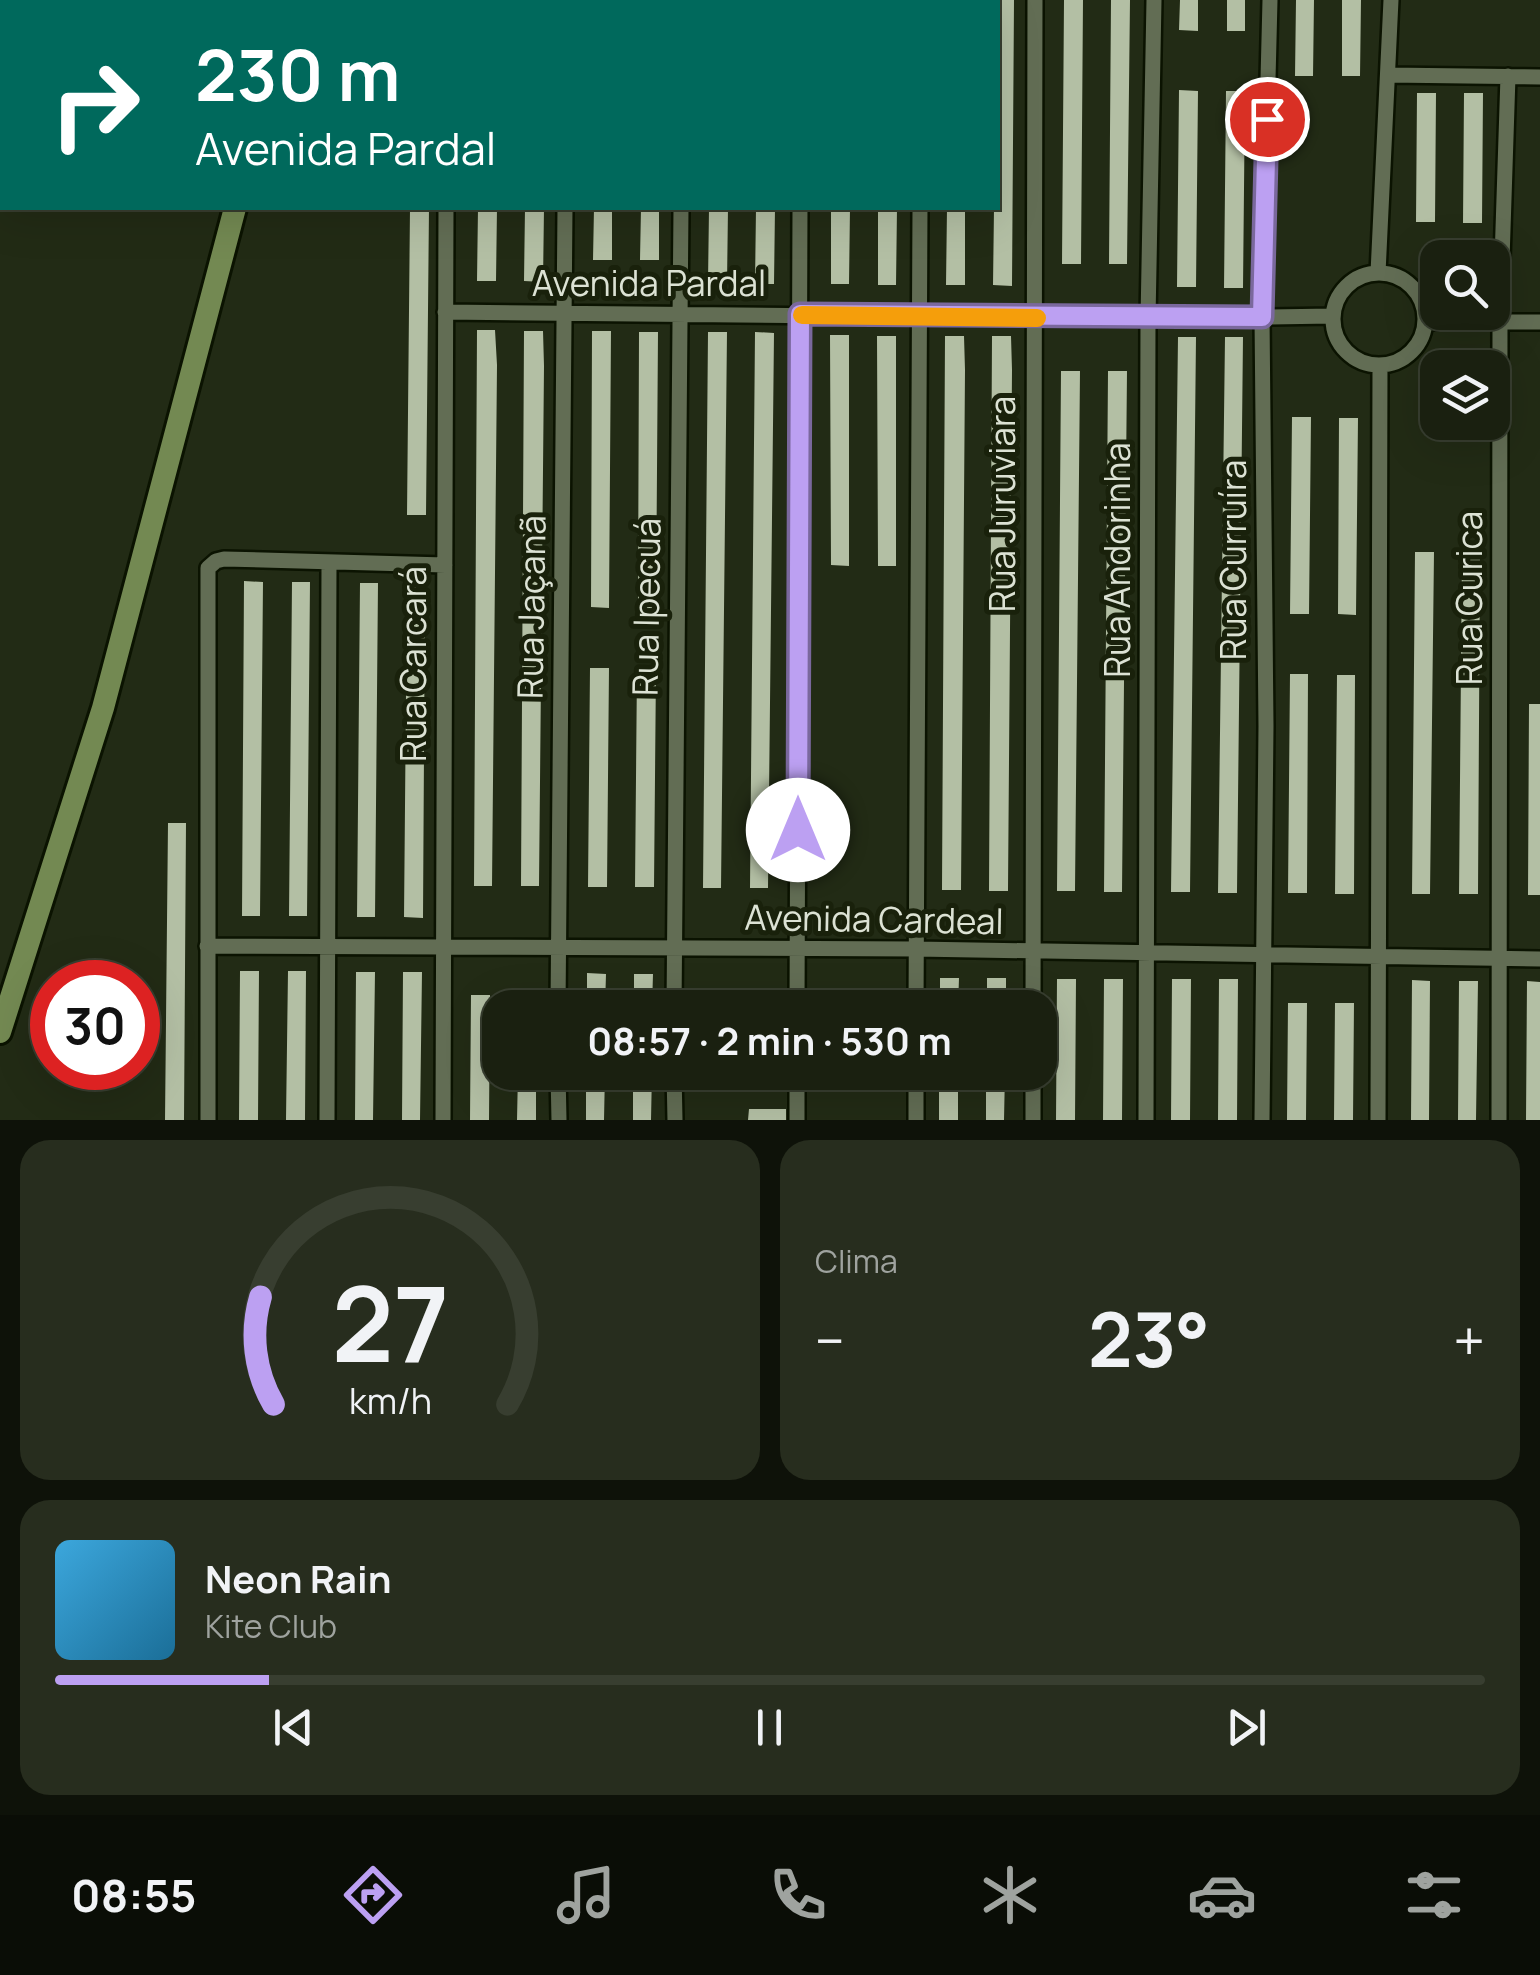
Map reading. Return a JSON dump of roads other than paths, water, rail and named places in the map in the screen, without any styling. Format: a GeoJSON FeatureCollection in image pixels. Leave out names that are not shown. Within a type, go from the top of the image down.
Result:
{"type":"FeatureCollection","features":[{"type":"Feature","properties":{"kind":"main road"},"geometry":{"type":"LineString","coordinates":[[0,1032],[104,708],[234,210]]}},
{"type":"Feature","properties":{"kind":"street","name":"Rua Juruviara"},"geometry":{"type":"LineString","coordinates":[[1033,990],[1034,0]]}},
{"type":"Feature","properties":{"kind":"street","name":"Rua Andorinha"},"geometry":{"type":"LineString","coordinates":[[1146,1120],[1148,319],[1154,0]]}},
{"type":"Feature","properties":{"kind":"street","name":"Rua Curruíra"},"geometry":{"type":"LineString","coordinates":[[1262,1120],[1266,726],[1262,317],[1270,0]]}},
{"type":"Feature","properties":{"kind":"street"},"geometry":{"type":"LineString","coordinates":[[1378,273],[1391,0]]}},
{"type":"Feature","properties":{"kind":"street"},"geometry":{"type":"LineString","coordinates":[[1388,76],[1540,77]]}},
{"type":"Feature","properties":{"kind":"street","name":"Rua Curica"},"geometry":{"type":"LineString","coordinates":[[1503,240],[1508,76]]}},
{"type":"Feature","properties":{"kind":"street","name":"Rua Carcará"},"geometry":{"type":"LineString","coordinates":[[443,1120],[446,210]]}},
{"type":"Feature","properties":{"kind":"street","name":"Rua Jaçanã"},"geometry":{"type":"LineString","coordinates":[[558,990],[565,210]]}},
{"type":"Feature","properties":{"kind":"street","name":"Rua Ipecuá"},"geometry":{"type":"LineString","coordinates":[[674,990],[681,210]]}},
{"type":"Feature","properties":{"kind":"street"},"geometry":{"type":"LineString","coordinates":[[797,990],[800,210]]}},
{"type":"Feature","properties":{"kind":"street"},"geometry":{"type":"LineString","coordinates":[[916,990],[920,210]]}},
{"type":"Feature","properties":{"kind":"street"},"geometry":{"type":"LineString","coordinates":[[1420,304],[1417,293],[1393,275],[1378,273],[1350,282],[1340,293],[1332,316],[1337,339],[1347,354],[1362,363],[1380,366],[1394,364],[1416,348],[1422,330]]}},
{"type":"Feature","properties":{"kind":"street","name":"Avenida Pardal"},"geometry":{"type":"LineString","coordinates":[[445,312],[920,318],[1332,316]]}},
{"type":"Feature","properties":{"kind":"street"},"geometry":{"type":"LineString","coordinates":[[1510,321],[1540,322]]}},
{"type":"Feature","properties":{"kind":"street","name":"Rua Curica"},"geometry":{"type":"LineString","coordinates":[[1499,1120],[1500,330]]}},
{"type":"Feature","properties":{"kind":"street"},"geometry":{"type":"LineString","coordinates":[[1378,1120],[1380,366]]}},
{"type":"Feature","properties":{"kind":"street"},"geometry":{"type":"LineString","coordinates":[[208,1120],[206,577],[212,564],[224,559],[445,565]]}},
{"type":"Feature","properties":{"kind":"street"},"geometry":{"type":"LineString","coordinates":[[327,1120],[329,564]]}},
{"type":"Feature","properties":{"kind":"street","name":"Avenida Cardeal"},"geometry":{"type":"LineString","coordinates":[[207,946],[916,949],[1540,958]]}},
{"type":"Feature","properties":{"kind":"street"},"geometry":{"type":"LineString","coordinates":[[558,1090],[559,1120]]}},
{"type":"Feature","properties":{"kind":"street"},"geometry":{"type":"LineString","coordinates":[[674,1090],[675,1120]]}},
{"type":"Feature","properties":{"kind":"street"},"geometry":{"type":"LineString","coordinates":[[797,1090],[797,1120]]}},
{"type":"Feature","properties":{"kind":"street"},"geometry":{"type":"LineString","coordinates":[[916,1090],[916,1120]]}},
{"type":"Feature","properties":{"kind":"street"},"geometry":{"type":"LineString","coordinates":[[1033,1090],[1033,1120]]}}]}
